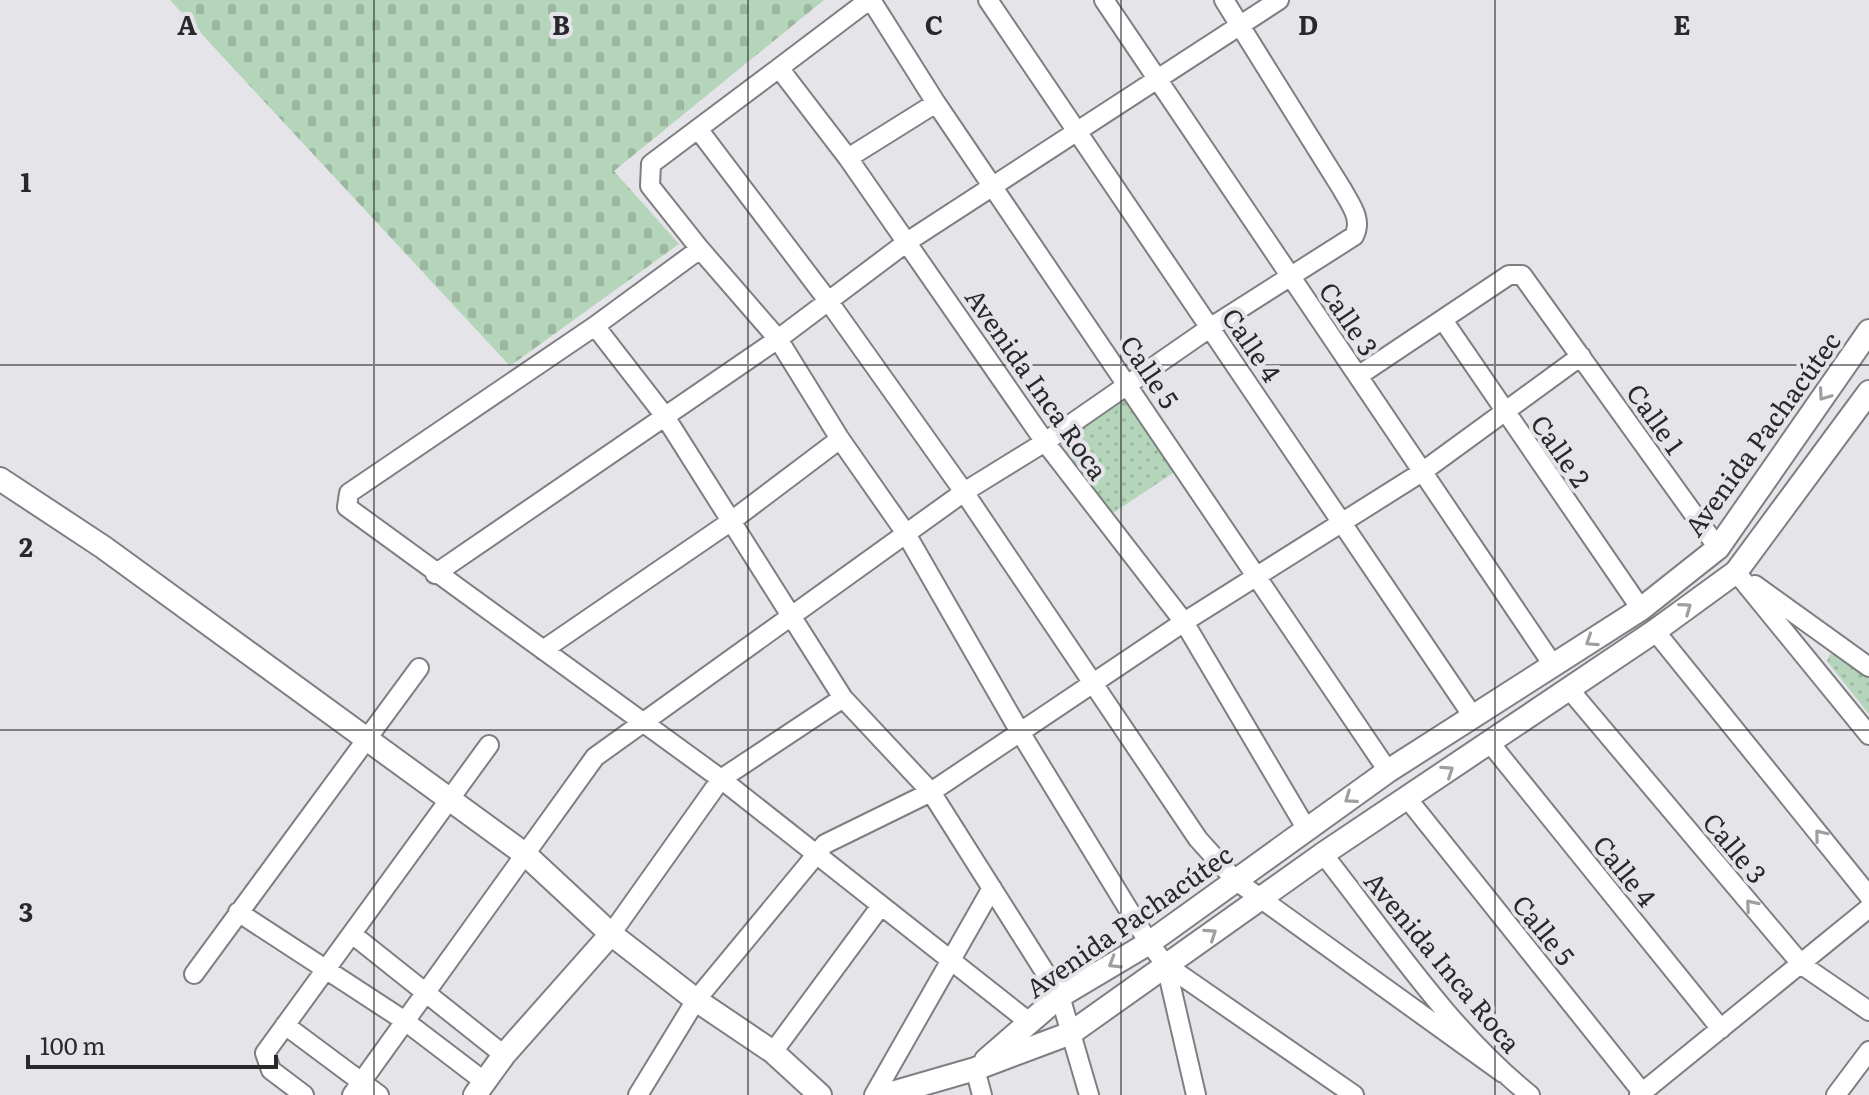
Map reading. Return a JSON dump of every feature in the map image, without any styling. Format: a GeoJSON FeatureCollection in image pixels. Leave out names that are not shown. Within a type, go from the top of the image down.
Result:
{"type":"FeatureCollection","features":[{"type":"Feature","properties":{"kind":"street"},"geometry":{"type":"LineString","coordinates":[[870,0],[651,164],[650,186],[778,339],[840,439],[905,532],[1020,732],[1149,943],[1166,965],[1354,1095]]}},
{"type":"Feature","properties":{"kind":"street","name":"Calle 5"},"geometry":{"type":"LineString","coordinates":[[870,0],[992,187],[1129,384],[1388,771]]}},
{"type":"Feature","properties":{"kind":"street","name":"Calle 4"},"geometry":{"type":"LineString","coordinates":[[988,0],[1474,718]]}},
{"type":"Feature","properties":{"kind":"street","name":"Calle 3"},"geometry":{"type":"LineString","coordinates":[[1104,0],[1553,665]]}},
{"type":"Feature","properties":{"kind":"street"},"geometry":{"type":"LineString","coordinates":[[357,1088],[595,757],[905,532],[1045,442],[1211,327],[1346,244],[1359,228],[1357,216],[1224,0]]}},
{"type":"Feature","properties":{"kind":"street"},"geometry":{"type":"LineString","coordinates":[[435,574],[778,339],[907,242],[1157,78],[1243,27],[1279,0]]}},
{"type":"Feature","properties":{"kind":"street","name":"Avenida Inca Roca"},"geometry":{"type":"LineString","coordinates":[[779,68],[848,158],[1045,442],[1184,622],[1306,828]]}},
{"type":"Feature","properties":{"kind":"street"},"geometry":{"type":"LineString","coordinates":[[848,158],[936,103]]}},
{"type":"Feature","properties":{"kind":"street"},"geometry":{"type":"LineString","coordinates":[[698,129],[829,302],[964,492],[1174,806],[1235,880],[1503,1073]]}},
{"type":"Feature","properties":{"kind":"street"},"geometry":{"type":"LineString","coordinates":[[700,249],[595,326],[349,493],[347,507],[355,516],[721,779],[1029,1022]]}},
{"type":"Feature","properties":{"kind":"street","name":"Calle 1"},"geometry":{"type":"LineString","coordinates":[[1443,320],[1509,275],[1522,275],[1718,548]]}},
{"type":"Feature","properties":{"kind":"street"},"geometry":{"type":"LineString","coordinates":[[1358,376],[1443,320]]}},
{"type":"Feature","properties":{"kind":"street","name":"Calle 2"},"geometry":{"type":"LineString","coordinates":[[1443,320],[1641,609]]}},
{"type":"Feature","properties":{"kind":"street"},"geometry":{"type":"LineString","coordinates":[[595,326],[664,415],[843,698],[931,792],[1060,996],[1089,1095]]}},
{"type":"Feature","properties":{"kind":"street","name":"Avenida Pachacútec"},"geometry":{"type":"LineString","coordinates":[[975,1069],[1060,996],[1149,943],[1388,771],[1641,609],[1718,548],[1869,331]]}},
{"type":"Feature","properties":{"kind":"street"},"geometry":{"type":"LineString","coordinates":[[638,1095],[696,1000],[814,853],[825,844],[931,792],[1184,622],[1341,520],[1422,472],[1581,356]]}},
{"type":"Feature","properties":{"kind":"street"},"geometry":{"type":"LineString","coordinates":[[887,1095],[975,1069],[1071,1033],[1323,854],[1655,631],[1736,572],[1869,392]]}},
{"type":"Feature","properties":{"kind":"street"},"geometry":{"type":"LineString","coordinates":[[543,650],[730,522],[840,439]]}},
{"type":"Feature","properties":{"kind":"street"},"geometry":{"type":"LineString","coordinates":[[0,479],[103,547],[526,855],[611,934],[696,1000],[773,1052],[820,1095]]}},
{"type":"Feature","properties":{"kind":"street"},"geometry":{"type":"LineString","coordinates":[[1736,572],[1869,667]]}},
{"type":"Feature","properties":{"kind":"street"},"geometry":{"type":"LineString","coordinates":[[1736,572],[1869,735]]}},
{"type":"Feature","properties":{"kind":"street"},"geometry":{"type":"LineString","coordinates":[[1655,631],[1869,896]]}},
{"type":"Feature","properties":{"kind":"street"},"geometry":{"type":"LineString","coordinates":[[194,974],[419,668]]}},
{"type":"Feature","properties":{"kind":"street","name":"Calle 3"},"geometry":{"type":"LineString","coordinates":[[1569,689],[1802,965],[1869,1011]]}},
{"type":"Feature","properties":{"kind":"street"},"geometry":{"type":"LineString","coordinates":[[238,912],[405,1021],[480,1088],[504,1055],[611,934],[721,779],[843,698]]}},
{"type":"Feature","properties":{"kind":"street","name":"Calle 4"},"geometry":{"type":"LineString","coordinates":[[1490,743],[1721,1029]]}},
{"type":"Feature","properties":{"kind":"street"},"geometry":{"type":"LineString","coordinates":[[304,1095],[271,1070],[265,1053],[489,745]]}},
{"type":"Feature","properties":{"kind":"street","name":"Calle 5"},"geometry":{"type":"LineString","coordinates":[[1407,798],[1640,1094]]}},
{"type":"Feature","properties":{"kind":"street","name":"Avenida Inca Roca"},"geometry":{"type":"LineString","coordinates":[[1323,854],[1443,1006],[1503,1073],[1530,1095]]}},
{"type":"Feature","properties":{"kind":"street"},"geometry":{"type":"LineString","coordinates":[[874,1095],[992,888]]}},
{"type":"Feature","properties":{"kind":"street"},"geometry":{"type":"LineString","coordinates":[[773,1052],[880,907]]}},
{"type":"Feature","properties":{"kind":"street"},"geometry":{"type":"LineString","coordinates":[[1640,1094],[1869,908]]}},
{"type":"Feature","properties":{"kind":"street"},"geometry":{"type":"LineString","coordinates":[[352,934],[504,1055]]}},
{"type":"Feature","properties":{"kind":"street"},"geometry":{"type":"LineString","coordinates":[[1166,965],[1196,1095]]}},
{"type":"Feature","properties":{"kind":"street"},"geometry":{"type":"LineString","coordinates":[[285,1025],[357,1088],[379,1095]]}},
{"type":"Feature","properties":{"kind":"street"},"geometry":{"type":"LineString","coordinates":[[1836,1095],[1869,1051]]}},
{"type":"Feature","properties":{"kind":"street"},"geometry":{"type":"LineString","coordinates":[[975,1069],[982,1095]]}},
{"type":"Feature","properties":{"kind":"green space"},"geometry":{"type":"Polygon","coordinates":[[[170,0],[824,0],[614,171],[679,244],[510,366],[170,0]]]}},
{"type":"Feature","properties":{"kind":"green space"},"geometry":{"type":"Polygon","coordinates":[[[1122,394],[1176,471],[1110,515],[1058,439],[1122,394]]]}},
{"type":"Feature","properties":{"kind":"green space"},"geometry":{"type":"Polygon","coordinates":[[[1836,653],[1869,676],[1869,714],[1827,661],[1830,654],[1836,653]]]}}]}
